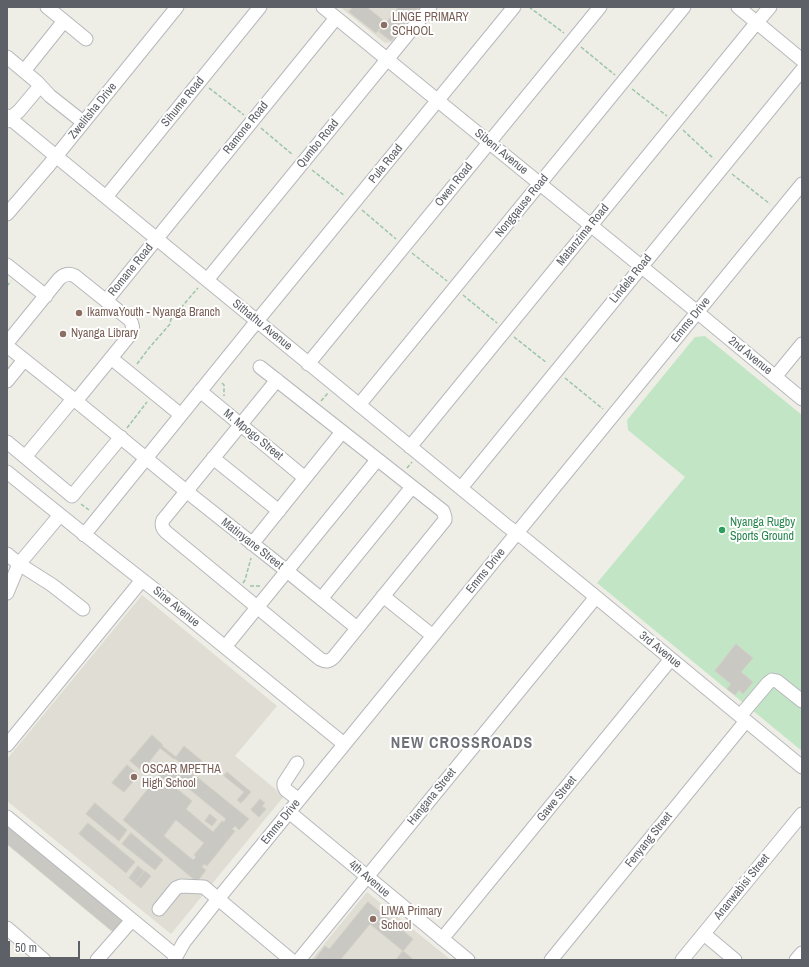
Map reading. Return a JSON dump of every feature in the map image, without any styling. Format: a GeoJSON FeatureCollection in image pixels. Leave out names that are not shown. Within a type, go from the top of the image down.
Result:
{"type":"FeatureCollection","features":[{"type":"Feature","properties":{"kind":"street"},"geometry":{"type":"LineString","coordinates":[[47,7],[86,39]]}},
{"type":"Feature","properties":{"kind":"street","name":"Zwelitsha Drive"},"geometry":{"type":"LineString","coordinates":[[7,214],[56,157],[177,7]]}},
{"type":"Feature","properties":{"kind":"street","name":"Sihume Road"},"geometry":{"type":"LineString","coordinates":[[106,197],[260,7]]}},
{"type":"Feature","properties":{"kind":"street","name":"Sibeni Avenue"},"geometry":{"type":"LineString","coordinates":[[322,7],[697,312]]}},
{"type":"Feature","properties":{"kind":"street","name":"Qumbo Road"},"geometry":{"type":"LineString","coordinates":[[207,280],[430,7]]}},
{"type":"Feature","properties":{"kind":"street","name":"Pula Road"},"geometry":{"type":"LineString","coordinates":[[84,535],[514,7]]}},
{"type":"Feature","properties":{"kind":"street","name":"Owen Road"},"geometry":{"type":"LineString","coordinates":[[308,364],[600,7]]}},
{"type":"Feature","properties":{"kind":"street","name":"Nongqause Road"},"geometry":{"type":"LineString","coordinates":[[359,405],[684,7]]}},
{"type":"Feature","properties":{"kind":"street"},"geometry":{"type":"LineString","coordinates":[[738,7],[802,60]]}},
{"type":"Feature","properties":{"kind":"street","name":"Matanzima Road"},"geometry":{"type":"LineString","coordinates":[[414,450],[591,225],[770,7]]}},
{"type":"Feature","properties":{"kind":"street","name":"Ramone Road"},"geometry":{"type":"LineString","coordinates":[[156,239],[336,18]]}},
{"type":"Feature","properties":{"kind":"street"},"geometry":{"type":"LineString","coordinates":[[24,71],[64,22]]}},
{"type":"Feature","properties":{"kind":"street"},"geometry":{"type":"LineString","coordinates":[[7,57],[50,96],[83,122]]}},
{"type":"Feature","properties":{"kind":"street","name":"Lindela Road"},"geometry":{"type":"LineString","coordinates":[[460,488],[802,70]]}},
{"type":"Feature","properties":{"kind":"street"},"geometry":{"type":"LineString","coordinates":[[8,119],[19,111],[40,86]]}},
{"type":"Feature","properties":{"kind":"street","name":"Sithathu Avenue"},"geometry":{"type":"LineString","coordinates":[[8,119],[106,197],[308,364],[517,533]]}},
{"type":"Feature","properties":{"kind":"street","name":"Emms Drive"},"geometry":{"type":"LineString","coordinates":[[175,958],[184,942],[218,899],[802,184]]}},
{"type":"Feature","properties":{"kind":"street","name":"Romane Road"},"geometry":{"type":"LineString","coordinates":[[106,301],[156,239]]}},
{"type":"Feature","properties":{"kind":"street"},"geometry":{"type":"LineString","coordinates":[[7,265],[46,296]]}},
{"type":"Feature","properties":{"kind":"street"},"geometry":{"type":"LineString","coordinates":[[7,345],[59,279],[68,274],[75,276],[130,320],[133,328],[129,336],[111,358],[24,457]]}},
{"type":"Feature","properties":{"kind":"street","name":"2nd Avenue"},"geometry":{"type":"LineString","coordinates":[[697,312],[802,399]]}},
{"type":"Feature","properties":{"kind":"street"},"geometry":{"type":"LineString","coordinates":[[775,377],[802,344]]}},
{"type":"Feature","properties":{"kind":"street","name":"Matinyane Street"},"geometry":{"type":"LineString","coordinates":[[7,345],[146,459],[357,628]]}},
{"type":"Feature","properties":{"kind":"street"},"geometry":{"type":"LineString","coordinates":[[111,358],[182,415]]}},
{"type":"Feature","properties":{"kind":"street"},"geometry":{"type":"LineString","coordinates":[[7,381],[24,360]]}},
{"type":"Feature","properties":{"kind":"street"},"geometry":{"type":"LineString","coordinates":[[260,367],[277,380],[399,478],[443,511],[444,514],[445,520],[330,661],[320,659],[257,608],[239,588],[166,532],[162,524],[163,520],[186,491],[277,380]]}},
{"type":"Feature","properties":{"kind":"street","name":"M. Mpogo Street"},"geometry":{"type":"LineString","coordinates":[[200,392],[306,478]]}},
{"type":"Feature","properties":{"kind":"street"},"geometry":{"type":"LineString","coordinates":[[252,544],[342,432]]}},
{"type":"Feature","properties":{"kind":"street"},"geometry":{"type":"LineString","coordinates":[[7,442],[72,496],[120,437]]}},
{"type":"Feature","properties":{"kind":"street"},"geometry":{"type":"LineString","coordinates":[[213,458],[279,511]]}},
{"type":"Feature","properties":{"kind":"street"},"geometry":{"type":"LineString","coordinates":[[225,647],[377,460]]}},
{"type":"Feature","properties":{"kind":"street","name":"Sine Avenue"},"geometry":{"type":"LineString","coordinates":[[7,472],[344,744]]}},
{"type":"Feature","properties":{"kind":"street"},"geometry":{"type":"LineString","coordinates":[[322,600],[412,487]]}},
{"type":"Feature","properties":{"kind":"street"},"geometry":{"type":"LineString","coordinates":[[7,593],[19,564],[60,515]]}},
{"type":"Feature","properties":{"kind":"street","name":"3rd Avenue"},"geometry":{"type":"LineString","coordinates":[[517,533],[802,767]]}},
{"type":"Feature","properties":{"kind":"street"},"geometry":{"type":"LineString","coordinates":[[7,554],[19,564],[52,585],[83,609]]}},
{"type":"Feature","properties":{"kind":"street"},"geometry":{"type":"LineString","coordinates":[[7,745],[142,580]]}},
{"type":"Feature","properties":{"kind":"street"},"geometry":{"type":"LineString","coordinates":[[383,596],[433,636]]}},
{"type":"Feature","properties":{"kind":"street","name":"Hangana Street"},"geometry":{"type":"LineString","coordinates":[[299,960],[596,597]]}},
{"type":"Feature","properties":{"kind":"street","name":"Gawe Street"},"geometry":{"type":"LineString","coordinates":[[442,939],[671,659]]}},
{"type":"Feature","properties":{"kind":"street","name":"Fenyang Street"},"geometry":{"type":"LineString","coordinates":[[551,960],[743,718],[768,683],[772,680],[777,681],[802,701]]}},
{"type":"Feature","properties":{"kind":"street"},"geometry":{"type":"LineString","coordinates":[[297,763],[284,783],[284,786],[286,790],[299,800]]}},
{"type":"Feature","properties":{"kind":"street","name":"4th Avenue"},"geometry":{"type":"LineString","coordinates":[[289,812],[468,960]]}},
{"type":"Feature","properties":{"kind":"street","name":"Ananwabisi Street"},"geometry":{"type":"LineString","coordinates":[[682,960],[802,814]]}},
{"type":"Feature","properties":{"kind":"street"},"geometry":{"type":"LineString","coordinates":[[7,817],[132,920],[175,958]]}},
{"type":"Feature","properties":{"kind":"street"},"geometry":{"type":"LineString","coordinates":[[159,909],[176,888],[181,886],[204,887],[291,960]]}},
{"type":"Feature","properties":{"kind":"street"},"geometry":{"type":"LineString","coordinates":[[97,960],[132,920]]}},
{"type":"Feature","properties":{"kind":"street"},"geometry":{"type":"LineString","coordinates":[[7,928],[44,960]]}},
{"type":"Feature","properties":{"kind":"street"},"geometry":{"type":"LineString","coordinates":[[704,934],[735,960]]}},
{"type":"Feature","properties":{"kind":"street"},"geometry":{"type":"LineString","coordinates":[[796,960],[802,953]]}},
{"type":"Feature","properties":{"kind":"path"},"geometry":{"type":"LineString","coordinates":[[529,7],[573,40],[675,122],[723,167],[780,211]]}},
{"type":"Feature","properties":{"kind":"path"},"geometry":{"type":"LineString","coordinates":[[129,373],[170,324],[171,320],[207,280]]}},
{"type":"Feature","properties":{"kind":"path"},"geometry":{"type":"LineString","coordinates":[[215,374],[224,385],[222,410]]}},
{"type":"Feature","properties":{"kind":"path"},"geometry":{"type":"LineString","coordinates":[[314,410],[335,385]]}},
{"type":"Feature","properties":{"kind":"path"},"geometry":{"type":"LineString","coordinates":[[120,437],[154,393]]}},
{"type":"Feature","properties":{"kind":"path"},"geometry":{"type":"LineString","coordinates":[[399,478],[414,450]]}},
{"type":"Feature","properties":{"kind":"path"},"geometry":{"type":"LineString","coordinates":[[72,496],[98,518]]}},
{"type":"Feature","properties":{"kind":"path"},"geometry":{"type":"LineString","coordinates":[[239,588],[245,580],[251,558],[252,544]]}},
{"type":"Feature","properties":{"kind":"path"},"geometry":{"type":"LineString","coordinates":[[239,588],[268,586],[272,589]]}},
{"type":"Feature","properties":{"kind":"shaded area","name":"LINGE PRIMARY SCHOOL"},"geometry":{"type":"Polygon","coordinates":[[[340,7],[421,7],[392,42],[385,43],[340,7]]]}},
{"type":"Feature","properties":{"kind":"shaded area","name":"OSCAR MPETHA High School"},"geometry":{"type":"Polygon","coordinates":[[[142,595],[277,706],[235,756],[284,796],[171,934],[7,801],[7,759],[142,595]]]}},
{"type":"Feature","properties":{"kind":"shaded area","name":"LIWA Primary School"},"geometry":{"type":"Polygon","coordinates":[[[367,892],[451,960],[311,960],[367,892]]]}},
{"type":"Feature","properties":{"kind":"green space","name":"Nyanga Rugby Sports Ground"},"geometry":{"type":"Polygon","coordinates":[[[705,336],[802,415],[802,751],[597,583],[685,477],[628,430],[627,420],[695,337],[705,336]]]}},
{"type":"Feature","properties":{"kind":"building"},"geometry":{"type":"Polygon","coordinates":[[[353,7],[367,7],[385,22],[376,33],[349,12],[353,7]]]}},
{"type":"Feature","properties":{"kind":"building"},"geometry":{"type":"Polygon","coordinates":[[[399,7],[419,7],[391,41],[379,32],[399,7]]]}},
{"type":"Feature","properties":{"kind":"building"},"geometry":{"type":"Polygon","coordinates":[[[736,644],[753,658],[741,672],[753,682],[743,694],[739,690],[735,695],[727,689],[731,684],[715,671],[736,644]]]}},
{"type":"Feature","properties":{"kind":"building"},"geometry":{"type":"Polygon","coordinates":[[[152,735],[163,745],[162,746],[176,757],[184,746],[202,761],[192,773],[249,819],[239,830],[235,826],[232,829],[235,831],[207,866],[204,864],[202,867],[206,870],[197,882],[123,820],[167,765],[176,772],[182,764],[160,748],[142,771],[130,761],[152,735]],[[185,767],[171,784],[192,801],[186,809],[213,832],[222,821],[224,822],[226,819],[177,779],[186,768],[185,767]],[[176,820],[164,836],[193,860],[196,857],[194,855],[204,843],[176,820]]]}},
{"type":"Feature","properties":{"kind":"building"},"geometry":{"type":"Polygon","coordinates":[[[127,765],[139,775],[124,792],[112,783],[127,765]]]}},
{"type":"Feature","properties":{"kind":"building"},"geometry":{"type":"Polygon","coordinates":[[[227,772],[251,792],[241,803],[237,800],[244,792],[224,776],[227,772]]]}},
{"type":"Feature","properties":{"kind":"building"},"geometry":{"type":"Polygon","coordinates":[[[260,799],[265,803],[262,806],[266,809],[259,817],[251,810],[260,799]]]}},
{"type":"Feature","properties":{"kind":"building"},"geometry":{"type":"Polygon","coordinates":[[[95,803],[127,830],[119,841],[86,814],[95,803]]]}},
{"type":"Feature","properties":{"kind":"building"},"geometry":{"type":"Polygon","coordinates":[[[210,814],[217,820],[212,826],[205,821],[210,814]]]}},
{"type":"Feature","properties":{"kind":"building"},"geometry":{"type":"Polygon","coordinates":[[[7,823],[124,919],[113,932],[7,844],[7,823]]]}},
{"type":"Feature","properties":{"kind":"building"},"geometry":{"type":"Polygon","coordinates":[[[88,823],[135,862],[126,873],[79,834],[88,823]]]}},
{"type":"Feature","properties":{"kind":"building"},"geometry":{"type":"Polygon","coordinates":[[[131,833],[163,860],[155,870],[122,844],[131,833]]]}},
{"type":"Feature","properties":{"kind":"building"},"geometry":{"type":"Polygon","coordinates":[[[138,866],[144,871],[135,883],[129,878],[138,866]]]}},
{"type":"Feature","properties":{"kind":"building"},"geometry":{"type":"Polygon","coordinates":[[[145,871],[151,876],[141,888],[135,883],[145,871]]]}},
{"type":"Feature","properties":{"kind":"building"},"geometry":{"type":"Polygon","coordinates":[[[368,902],[413,939],[403,951],[370,924],[341,959],[342,960],[316,960],[315,959],[325,946],[329,949],[368,902]]]}},
{"type":"Feature","properties":{"kind":"building"},"geometry":{"type":"Polygon","coordinates":[[[403,951],[414,960],[396,960],[403,951]]]}},
{"type":"Feature","properties":{"kind":"place","name":"LINGE PRIMARY SCHOOL"},"geometry":{"type":"Point","coordinates":[384,25]}},
{"type":"Feature","properties":{"kind":"place","name":"IkamvaYouth - Nyanga Branch"},"geometry":{"type":"Point","coordinates":[79,313]}},
{"type":"Feature","properties":{"kind":"place","name":"Nyanga Library"},"geometry":{"type":"Point","coordinates":[63,334]}},
{"type":"Feature","properties":{"kind":"place","name":"Nyanga Rugby Sports Ground"},"geometry":{"type":"Point","coordinates":[722,530]}},
{"type":"Feature","properties":{"kind":"place","name":"OSCAR MPETHA High School"},"geometry":{"type":"Point","coordinates":[134,777]}},
{"type":"Feature","properties":{"kind":"place","name":"LIWA Primary School"},"geometry":{"type":"Point","coordinates":[373,919]}},
{"type":"Feature","properties":{"kind":"district","name":"NEW CROSSROADS"},"geometry":{"type":"Point","coordinates":[462,744]}}]}
